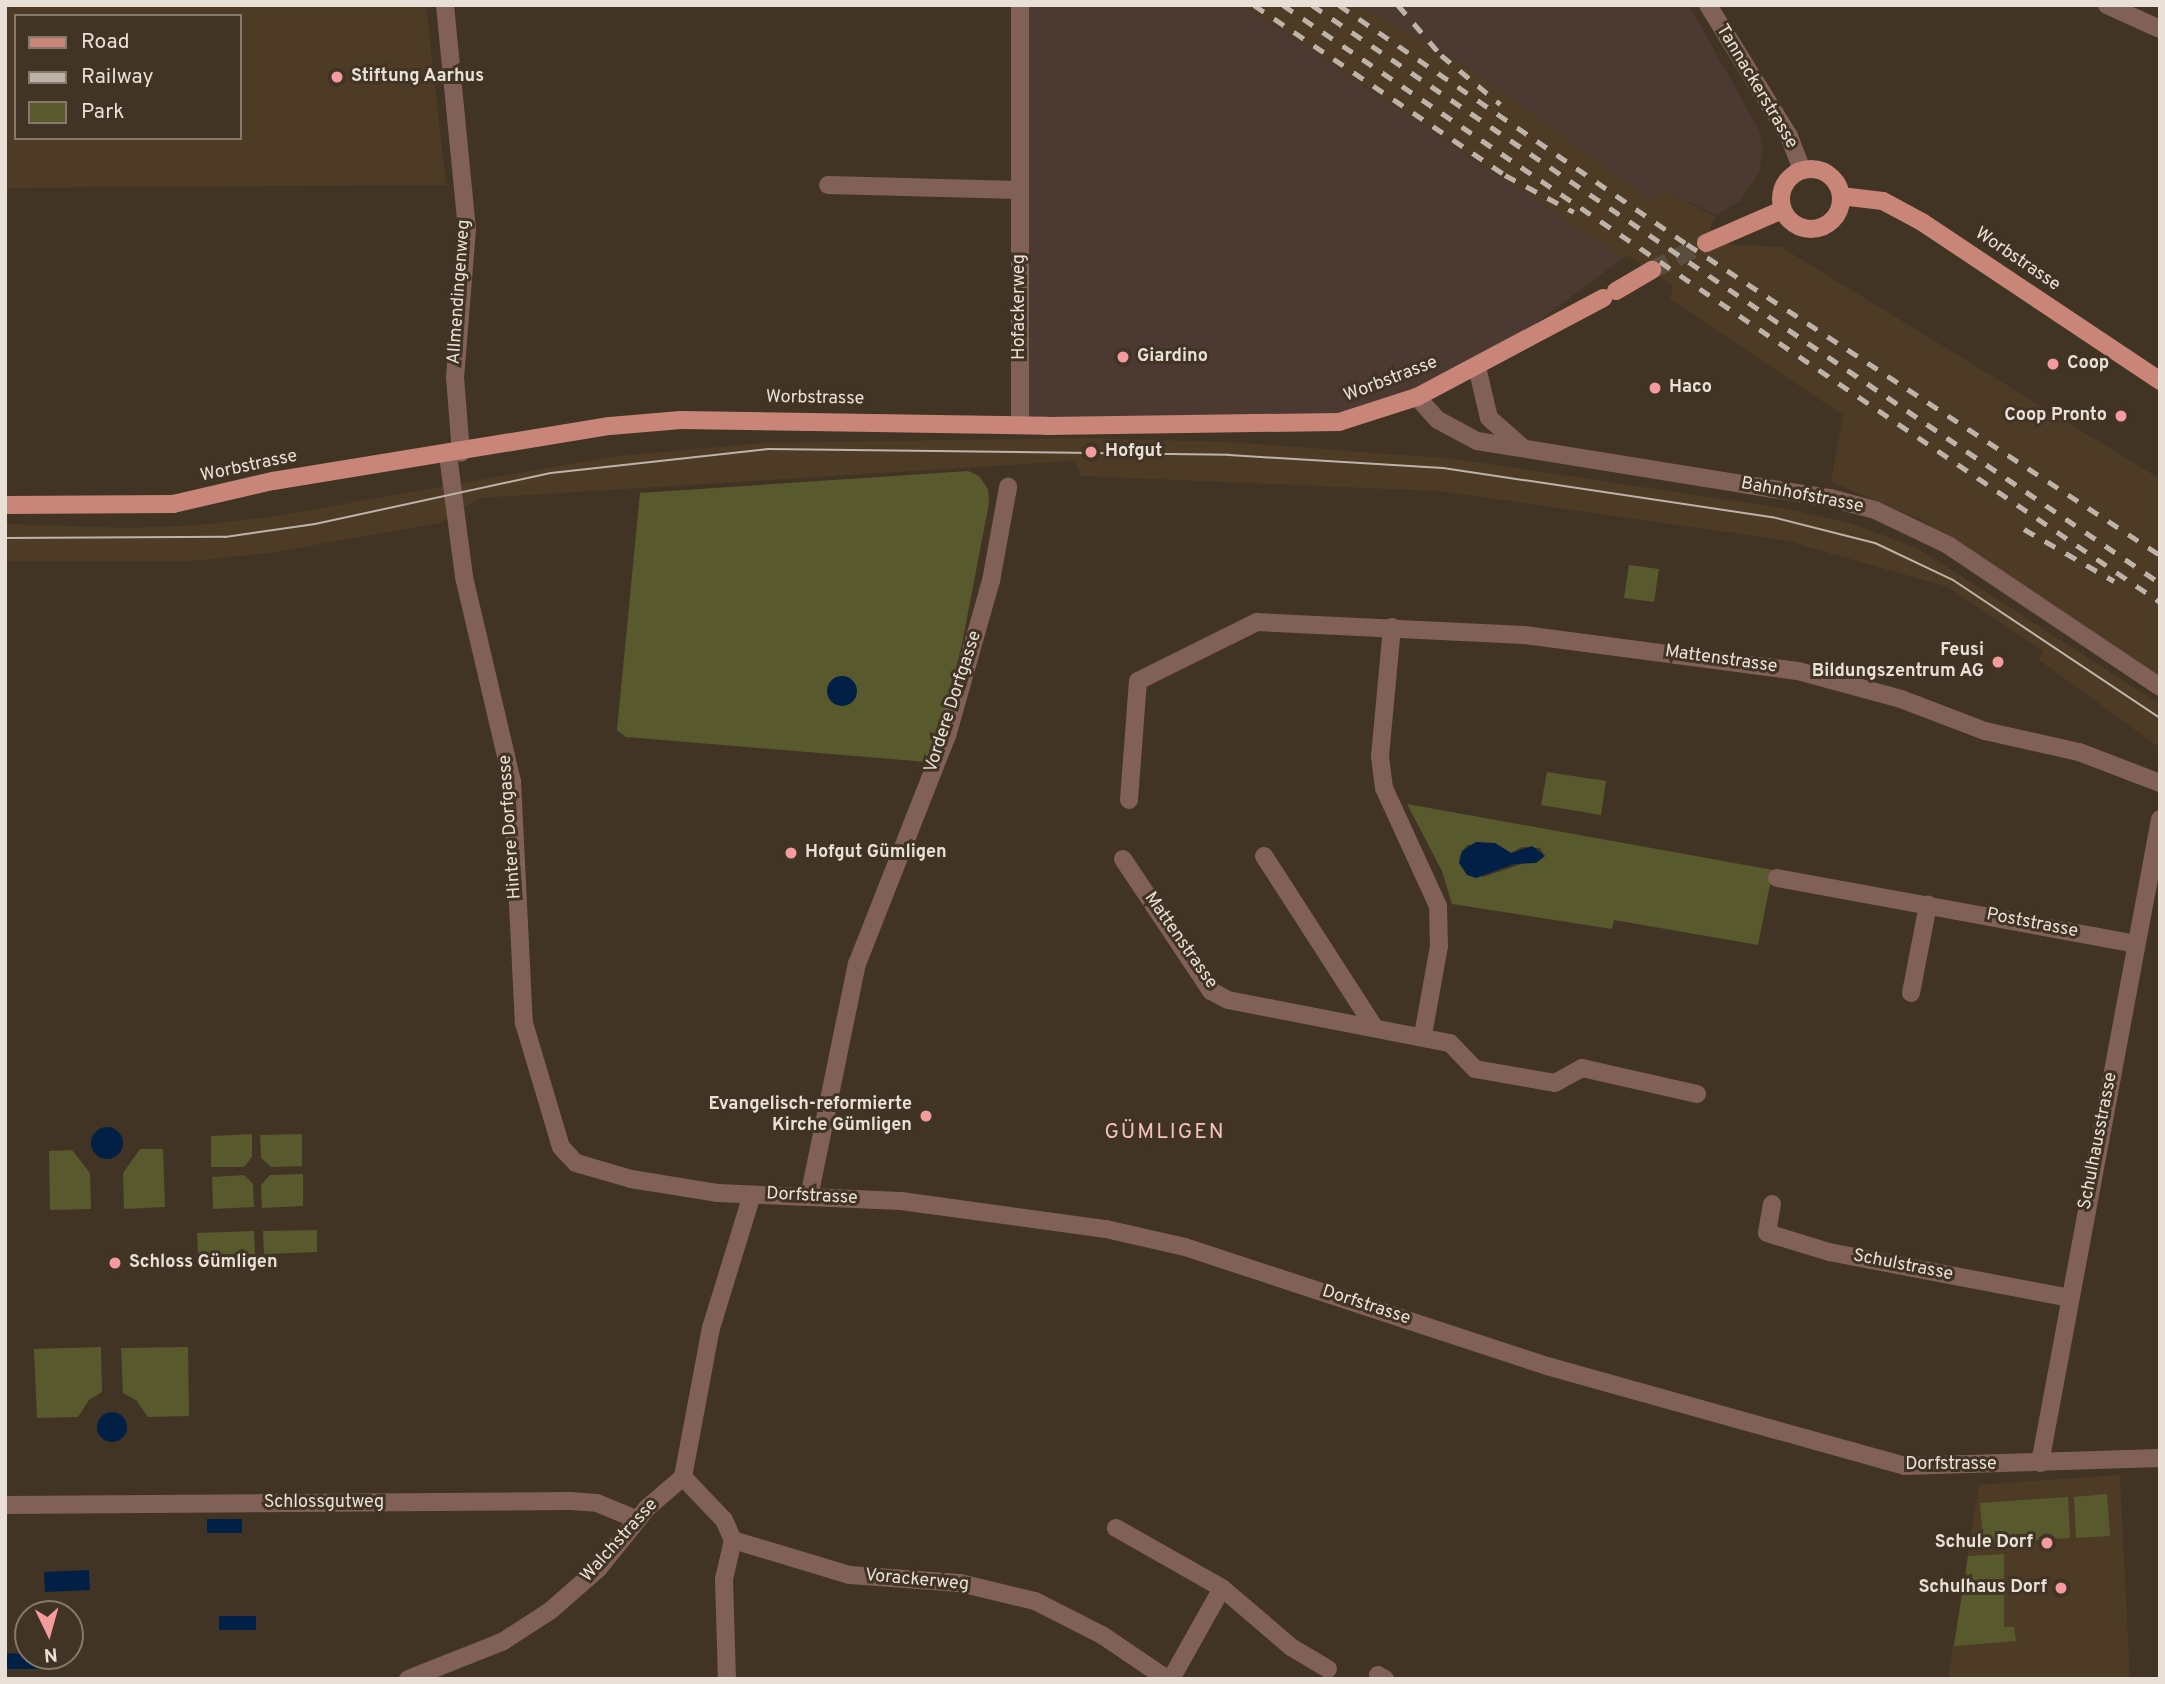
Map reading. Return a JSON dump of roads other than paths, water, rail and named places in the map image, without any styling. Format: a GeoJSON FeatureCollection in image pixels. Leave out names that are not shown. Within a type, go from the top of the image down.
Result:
{"type":"FeatureCollection","features":[{"type":"Feature","properties":{"kind":"main road"},"geometry":{"type":"LineString","coordinates":[[1802,170],[1828,174],[1842,196],[1832,221],[1816,229],[1798,227],[1782,210],[1786,181],[1802,170]]}},
{"type":"Feature","properties":{"kind":"main road","name":"Worbstrasse"},"geometry":{"type":"LineString","coordinates":[[1842,196],[1883,201],[1922,222],[2160,381]]}},
{"type":"Feature","properties":{"kind":"main road"},"geometry":{"type":"LineString","coordinates":[[1706,243],[1782,210]]}},
{"type":"Feature","properties":{"kind":"main road","name":"Worbstrasse"},"geometry":{"type":"LineString","coordinates":[[5,505],[173,504],[273,481],[454,454],[610,426],[681,419],[1303,426],[1365,416],[1417,397],[1477,367],[1651,270]]}},
{"type":"Feature","properties":{"kind":"street","name":"Allmendingenweg"},"geometry":{"type":"LineString","coordinates":[[445,5],[467,229],[455,377],[454,454]]}},
{"type":"Feature","properties":{"kind":"street","name":"Hofackerweg"},"geometry":{"type":"LineString","coordinates":[[1020,5],[1020,424]]}},
{"type":"Feature","properties":{"kind":"street","name":"Tannackerstrasse"},"geometry":{"type":"LineString","coordinates":[[1708,5],[1789,136],[1802,170]]}},
{"type":"Feature","properties":{"kind":"street"},"geometry":{"type":"LineString","coordinates":[[2107,5],[2160,29]]}},
{"type":"Feature","properties":{"kind":"street"},"geometry":{"type":"LineString","coordinates":[[828,185],[1020,190]]}},
{"type":"Feature","properties":{"kind":"street"},"geometry":{"type":"LineString","coordinates":[[1477,367],[1489,418],[1522,447]]}},
{"type":"Feature","properties":{"kind":"street","name":"Bahnhofstrasse"},"geometry":{"type":"LineString","coordinates":[[1417,397],[1438,420],[1465,436],[1830,498],[1875,510],[1948,545],[2160,687]]}},
{"type":"Feature","properties":{"kind":"street","name":"Hintere Dorfgasse"},"geometry":{"type":"LineString","coordinates":[[454,454],[464,577],[512,781],[524,1023],[552,1118],[569,1155]]}},
{"type":"Feature","properties":{"kind":"street","name":"Vordere Dorfgasse"},"geometry":{"type":"LineString","coordinates":[[809,1197],[857,964],[947,736],[991,580],[1008,487]]}},
{"type":"Feature","properties":{"kind":"street","name":"Mattenstrasse"},"geometry":{"type":"LineString","coordinates":[[1129,800],[1138,681],[1257,622],[1524,635],[1798,671],[1901,699],[1985,731],[2078,752],[2160,783]]}},
{"type":"Feature","properties":{"kind":"street"},"geometry":{"type":"LineString","coordinates":[[1392,627],[1380,756],[1384,788],[1438,906],[1439,946],[1423,1035]]}},
{"type":"Feature","properties":{"kind":"street","name":"Schulhausstrasse"},"geometry":{"type":"LineString","coordinates":[[2040,1463],[2160,819]]}},
{"type":"Feature","properties":{"kind":"street"},"geometry":{"type":"LineString","coordinates":[[1264,856],[1374,1027]]}},
{"type":"Feature","properties":{"kind":"street","name":"Mattenstrasse"},"geometry":{"type":"LineString","coordinates":[[1123,859],[1211,990],[1228,1000],[1423,1035],[1450,1043],[1475,1069],[1555,1083],[1582,1068],[1697,1094]]}},
{"type":"Feature","properties":{"kind":"street","name":"Poststrasse"},"geometry":{"type":"LineString","coordinates":[[1777,877],[2136,944]]}},
{"type":"Feature","properties":{"kind":"street"},"geometry":{"type":"LineString","coordinates":[[1911,993],[1928,905]]}},
{"type":"Feature","properties":{"kind":"street","name":"Dorfstrasse"},"geometry":{"type":"LineString","coordinates":[[569,1155],[587,1168],[631,1180],[752,1195],[989,1212],[1106,1229],[1185,1247],[1548,1366],[1868,1459],[1930,1468],[2160,1458]]}},
{"type":"Feature","properties":{"kind":"street"},"geometry":{"type":"LineString","coordinates":[[727,1679],[724,1578],[733,1540],[724,1520],[683,1477],[711,1328],[752,1195]]}},
{"type":"Feature","properties":{"kind":"street","name":"Schulstrasse"},"geometry":{"type":"LineString","coordinates":[[1772,1204],[1767,1233],[1829,1252],[2070,1298]]}},
{"type":"Feature","properties":{"kind":"street","name":"Walchstrasse"},"geometry":{"type":"LineString","coordinates":[[408,1679],[472,1655],[527,1628],[598,1569],[638,1520],[683,1477]]}},
{"type":"Feature","properties":{"kind":"street","name":"Schlossgutweg"},"geometry":{"type":"LineString","coordinates":[[5,1505],[570,1501],[597,1503],[638,1520]]}},
{"type":"Feature","properties":{"kind":"street"},"geometry":{"type":"LineString","coordinates":[[1116,1528],[1222,1588],[1291,1647],[1328,1669]]}},
{"type":"Feature","properties":{"kind":"street","name":"Vorackerweg"},"geometry":{"type":"LineString","coordinates":[[733,1540],[850,1575],[960,1583],[1035,1601],[1102,1635],[1169,1679],[1222,1588]]}},
{"type":"Feature","properties":{"kind":"water"},"geometry":{"type":"Polygon","coordinates":[[[842,676],[848,677],[856,685],[856,697],[848,705],[842,706],[836,705],[828,697],[827,691],[828,685],[836,677],[842,676]]]}},
{"type":"Feature","properties":{"kind":"water"},"geometry":{"type":"Polygon","coordinates":[[[1476,842],[1495,843],[1511,853],[1532,846],[1545,856],[1536,863],[1514,864],[1476,878],[1467,875],[1459,863],[1462,851],[1476,842]]]}},
{"type":"Feature","properties":{"kind":"water"},"geometry":{"type":"Polygon","coordinates":[[[107,1127],[118,1132],[123,1143],[118,1154],[107,1159],[96,1154],[91,1143],[96,1132],[107,1127]]]}},
{"type":"Feature","properties":{"kind":"water"},"geometry":{"type":"Polygon","coordinates":[[[112,1412],[123,1416],[127,1427],[123,1438],[112,1442],[101,1438],[97,1427],[101,1416],[112,1412]]]}},
{"type":"Feature","properties":{"kind":"water"},"geometry":{"type":"Polygon","coordinates":[[[207,1519],[242,1519],[242,1533],[207,1533],[207,1519]]]}},
{"type":"Feature","properties":{"kind":"water"},"geometry":{"type":"Polygon","coordinates":[[[89,1570],[90,1590],[45,1592],[44,1572],[89,1570]]]}},
{"type":"Feature","properties":{"kind":"water"},"geometry":{"type":"Polygon","coordinates":[[[219,1616],[256,1616],[256,1630],[219,1630],[219,1616]]]}},
{"type":"Feature","properties":{"kind":"water"},"geometry":{"type":"Polygon","coordinates":[[[5,1653],[14,1654],[14,1669],[5,1669],[5,1653]]]}},
{"type":"Feature","properties":{"kind":"tunnel"},"geometry":{"type":"LineString","coordinates":[[1652,270],[1706,243]]}},
{"type":"Feature","properties":{"kind":"tram line"},"geometry":{"type":"LineString","coordinates":[[5,538],[225,537],[315,524],[551,473],[768,449],[1229,455],[1443,468],[1772,517],[1875,543],[1953,580],[2160,718]]}},
{"type":"Feature","properties":{"kind":"railway"},"geometry":{"type":"LineString","coordinates":[[1254,5],[1505,175],[1574,212]]}},
{"type":"Feature","properties":{"kind":"railway"},"geometry":{"type":"LineString","coordinates":[[1283,5],[2160,602]]}},
{"type":"Feature","properties":{"kind":"railway"},"geometry":{"type":"LineString","coordinates":[[1312,5],[2160,583]]}},
{"type":"Feature","properties":{"kind":"railway"},"geometry":{"type":"LineString","coordinates":[[1339,5],[1687,244],[2160,555]]}},
{"type":"Feature","properties":{"kind":"railway"},"geometry":{"type":"LineString","coordinates":[[1398,5],[1441,55],[1500,104]]}},
{"type":"Feature","properties":{"kind":"railway"},"geometry":{"type":"LineString","coordinates":[[2024,529],[2114,581]]}},
{"type":"Feature","properties":{"kind":"place","name":"Stiftung Aarhus"},"geometry":{"type":"Point","coordinates":[337,77]}},
{"type":"Feature","properties":{"kind":"place","name":"Giardino"},"geometry":{"type":"Point","coordinates":[1123,357]}},
{"type":"Feature","properties":{"kind":"place","name":"Coop"},"geometry":{"type":"Point","coordinates":[2053,364]}},
{"type":"Feature","properties":{"kind":"place","name":"Haco"},"geometry":{"type":"Point","coordinates":[1655,388]}},
{"type":"Feature","properties":{"kind":"place","name":"Coop Pronto"},"geometry":{"type":"Point","coordinates":[2121,416]}},
{"type":"Feature","properties":{"kind":"place","name":"Hofgut"},"geometry":{"type":"Point","coordinates":[1091,452]}},
{"type":"Feature","properties":{"kind":"place","name":"Feusi Bildungszentrum AG"},"geometry":{"type":"Point","coordinates":[1998,662]}},
{"type":"Feature","properties":{"kind":"place","name":"Hofgut Gümligen"},"geometry":{"type":"Point","coordinates":[791,853]}},
{"type":"Feature","properties":{"kind":"place","name":"Evangelisch-reformierte Kirche Gümligen"},"geometry":{"type":"Point","coordinates":[926,1116]}},
{"type":"Feature","properties":{"kind":"place","name":"Schloss Gümligen"},"geometry":{"type":"Point","coordinates":[115,1263]}},
{"type":"Feature","properties":{"kind":"place","name":"Schule Dorf"},"geometry":{"type":"Point","coordinates":[2047,1543]}},
{"type":"Feature","properties":{"kind":"place","name":"Schulhaus Dorf"},"geometry":{"type":"Point","coordinates":[2061,1588]}},
{"type":"Feature","properties":{"kind":"district","name":"GÜMLIGEN"},"geometry":{"type":"Point","coordinates":[1165,1133]}}]}
